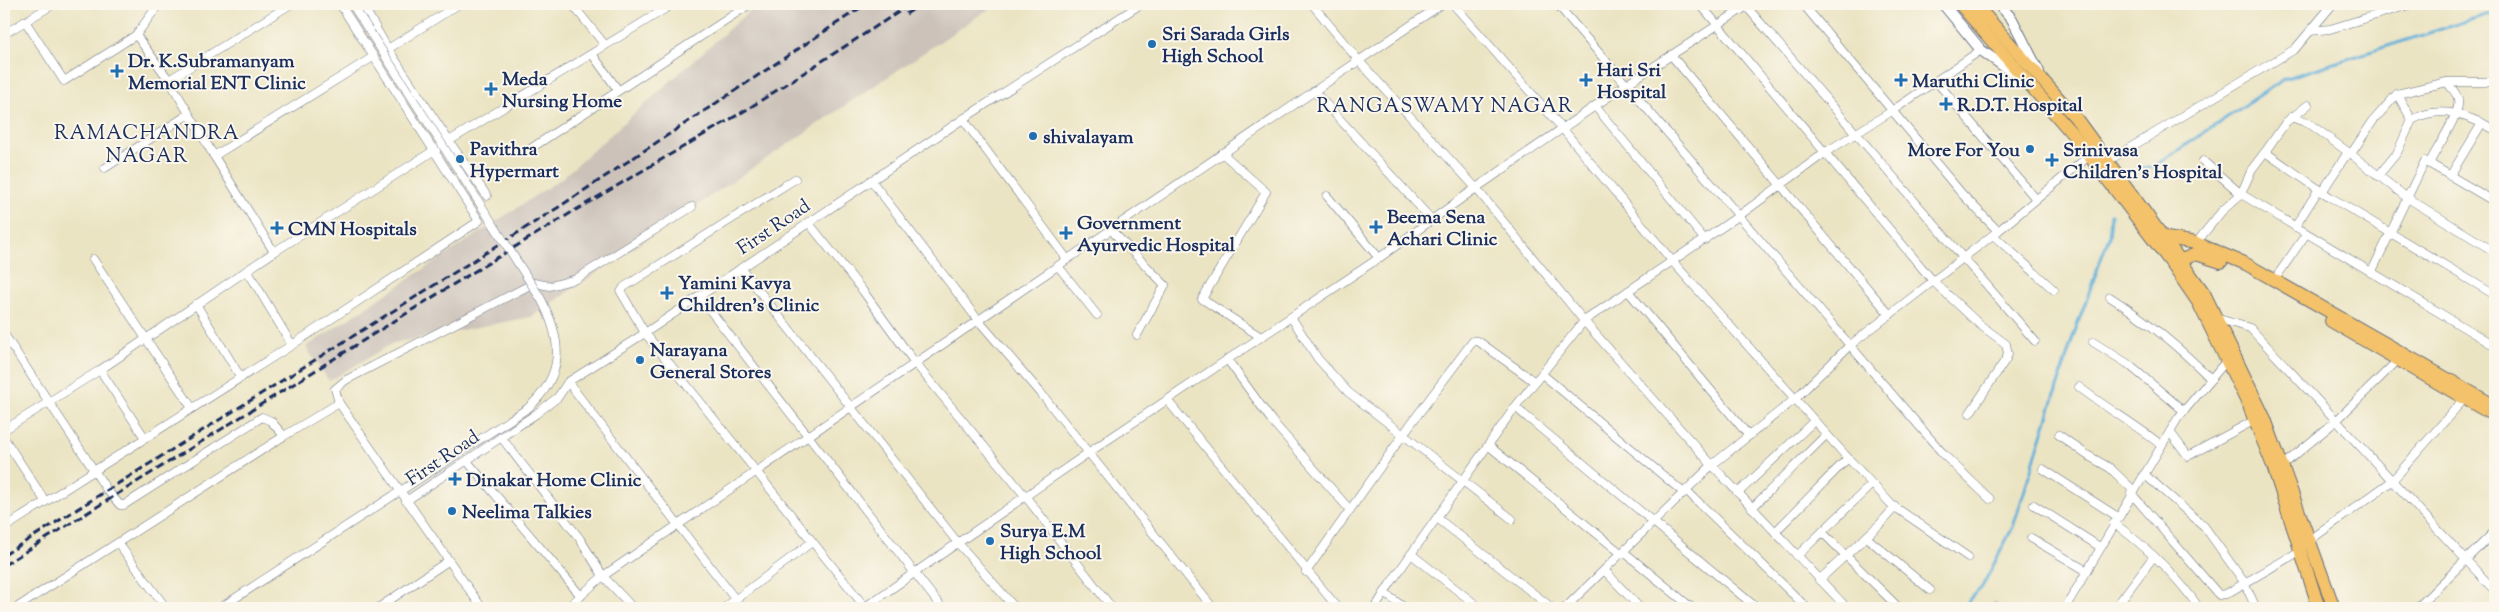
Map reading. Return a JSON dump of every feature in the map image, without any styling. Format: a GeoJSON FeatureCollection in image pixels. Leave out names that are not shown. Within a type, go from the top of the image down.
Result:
{"type":"FeatureCollection","features":[{"type":"Feature","properties":{"kind":"highway"},"geometry":{"type":"LineString","coordinates":[[1960,4],[2039,85],[2074,117],[2106,162],[2165,237],[2255,420],[2302,546],[2334,608]]}},
{"type":"Feature","properties":{"kind":"highway"},"geometry":{"type":"LineString","coordinates":[[1975,4],[2039,85],[2089,156],[2149,235],[2176,261],[2219,319],[2265,419],[2283,465],[2319,608]]}},
{"type":"Feature","properties":{"kind":"highway"},"geometry":{"type":"LineString","coordinates":[[2149,235],[2196,243],[2275,279],[2495,406]]}},
{"type":"Feature","properties":{"kind":"highway"},"geometry":{"type":"LineString","coordinates":[[2176,261],[2196,254],[2212,257],[2270,286],[2495,416]]}},
{"type":"Feature","properties":{"kind":"street"},"geometry":{"type":"LineString","coordinates":[[4,34],[54,4]]}},
{"type":"Feature","properties":{"kind":"street"},"geometry":{"type":"LineString","coordinates":[[25,21],[64,80],[136,35],[159,4]]}},
{"type":"Feature","properties":{"kind":"street"},"geometry":{"type":"LineString","coordinates":[[169,80],[291,4]]}},
{"type":"Feature","properties":{"kind":"street"},"geometry":{"type":"LineString","coordinates":[[4,528],[292,346],[479,221],[340,4]]}},
{"type":"Feature","properties":{"kind":"street"},"geometry":{"type":"LineString","coordinates":[[220,608],[400,493],[419,478],[520,413],[543,394],[556,363],[554,323],[542,299],[352,4]]}},
{"type":"Feature","properties":{"kind":"street"},"geometry":{"type":"LineString","coordinates":[[362,4],[388,49],[487,196]]}},
{"type":"Feature","properties":{"kind":"street"},"geometry":{"type":"LineString","coordinates":[[388,49],[459,4]]}},
{"type":"Feature","properties":{"kind":"street"},"geometry":{"type":"LineString","coordinates":[[572,4],[605,46]]}},
{"type":"Feature","properties":{"kind":"street"},"geometry":{"type":"LineString","coordinates":[[4,430],[100,370],[274,252],[449,141],[673,4]]}},
{"type":"Feature","properties":{"kind":"street"},"geometry":{"type":"LineString","coordinates":[[524,153],[750,4]]}},
{"type":"Feature","properties":{"kind":"street","name":"First Road"},"geometry":{"type":"LineString","coordinates":[[406,501],[536,414],[558,397],[568,382],[645,333],[962,119],[1141,4]]}},
{"type":"Feature","properties":{"kind":"street"},"geometry":{"type":"LineString","coordinates":[[1312,4],[1359,60],[1476,188],[1584,321],[1712,465],[1846,608]]}},
{"type":"Feature","properties":{"kind":"street"},"geometry":{"type":"LineString","coordinates":[[568,608],[603,576],[1442,4]]}},
{"type":"Feature","properties":{"kind":"street"},"geometry":{"type":"LineString","coordinates":[[1453,4],[1562,128],[1673,262],[1826,435],[1895,507],[1968,557]]}},
{"type":"Feature","properties":{"kind":"street"},"geometry":{"type":"LineString","coordinates":[[1557,4],[1945,456],[1990,499]]}},
{"type":"Feature","properties":{"kind":"street"},"geometry":{"type":"LineString","coordinates":[[1700,4],[1933,282],[1980,324],[2006,344],[2008,354],[2006,360],[1970,412]]}},
{"type":"Feature","properties":{"kind":"street"},"geometry":{"type":"LineString","coordinates":[[1803,4],[1995,233],[2054,290]]}},
{"type":"Feature","properties":{"kind":"street"},"geometry":{"type":"LineString","coordinates":[[1943,4],[1981,50],[2039,85]]}},
{"type":"Feature","properties":{"kind":"street"},"geometry":{"type":"LineString","coordinates":[[1998,4],[2012,19],[2039,85]]}},
{"type":"Feature","properties":{"kind":"street"},"geometry":{"type":"LineString","coordinates":[[2106,162],[2295,49],[2333,4]]}},
{"type":"Feature","properties":{"kind":"street"},"geometry":{"type":"LineString","coordinates":[[2310,31],[2330,29],[2412,4]]}},
{"type":"Feature","properties":{"kind":"street"},"geometry":{"type":"LineString","coordinates":[[795,179],[621,290],[645,333],[865,608],[913,572],[1379,258],[1562,128],[1748,5],[1962,259],[2035,341]]}},
{"type":"Feature","properties":{"kind":"street"},"geometry":{"type":"LineString","coordinates":[[136,35],[169,80],[274,252]]}},
{"type":"Feature","properties":{"kind":"street"},"geometry":{"type":"LineString","coordinates":[[1375,608],[1515,407],[1584,321],[1705,240],[1826,152],[1892,111],[1981,50]]}},
{"type":"Feature","properties":{"kind":"street"},"geometry":{"type":"LineString","coordinates":[[592,54],[618,90]]}},
{"type":"Feature","properties":{"kind":"street"},"geometry":{"type":"LineString","coordinates":[[1671,55],[1890,314]]}},
{"type":"Feature","properties":{"kind":"street"},"geometry":{"type":"LineString","coordinates":[[214,156],[373,57]]}},
{"type":"Feature","properties":{"kind":"street"},"geometry":{"type":"LineString","coordinates":[[1936,81],[2036,199]]}},
{"type":"Feature","properties":{"kind":"street"},"geometry":{"type":"LineString","coordinates":[[2295,227],[2320,190],[2396,94],[2447,82],[2495,82]]}},
{"type":"Feature","properties":{"kind":"street"},"geometry":{"type":"LineString","coordinates":[[2429,164],[2443,136],[2458,113],[2458,99],[2447,82]]}},
{"type":"Feature","properties":{"kind":"street"},"geometry":{"type":"LineString","coordinates":[[1314,91],[1432,220]]}},
{"type":"Feature","properties":{"kind":"street"},"geometry":{"type":"LineString","coordinates":[[2396,94],[2412,120]]}},
{"type":"Feature","properties":{"kind":"street"},"geometry":{"type":"LineString","coordinates":[[2196,243],[2222,211],[2241,194],[2252,169],[2291,117],[2308,105]]}},
{"type":"Feature","properties":{"kind":"street"},"geometry":{"type":"LineString","coordinates":[[1595,106],[1705,240]]}},
{"type":"Feature","properties":{"kind":"street"},"geometry":{"type":"LineString","coordinates":[[2378,176],[2397,153],[2412,120],[2429,112],[2458,113],[2495,130]]}},
{"type":"Feature","properties":{"kind":"street"},"geometry":{"type":"LineString","coordinates":[[105,168],[189,114]]}},
{"type":"Feature","properties":{"kind":"street"},"geometry":{"type":"LineString","coordinates":[[2291,117],[2310,124],[2406,197],[2495,252]]}},
{"type":"Feature","properties":{"kind":"street"},"geometry":{"type":"LineString","coordinates":[[962,119],[1067,259]]}},
{"type":"Feature","properties":{"kind":"street"},"geometry":{"type":"LineString","coordinates":[[2450,176],[2482,124]]}},
{"type":"Feature","properties":{"kind":"street"},"geometry":{"type":"LineString","coordinates":[[2265,152],[2320,190],[2391,234],[2495,294]]}},
{"type":"Feature","properties":{"kind":"street"},"geometry":{"type":"LineString","coordinates":[[1222,153],[1266,192],[1202,299],[1260,337]]}},
{"type":"Feature","properties":{"kind":"street"},"geometry":{"type":"LineString","coordinates":[[1565,608],[1712,465],[1795,398],[1849,346],[1995,233],[2089,156]]}},
{"type":"Feature","properties":{"kind":"street"},"geometry":{"type":"LineString","coordinates":[[2371,274],[2391,234],[2406,197],[2425,161],[2495,202]]}},
{"type":"Feature","properties":{"kind":"street"},"geometry":{"type":"LineString","coordinates":[[2203,162],[2241,194],[2371,274],[2495,346]]}},
{"type":"Feature","properties":{"kind":"street"},"geometry":{"type":"LineString","coordinates":[[871,180],[978,320],[1040,392],[1213,608]]}},
{"type":"Feature","properties":{"kind":"street"},"geometry":{"type":"LineString","coordinates":[[1327,196],[1379,258]]}},
{"type":"Feature","properties":{"kind":"street"},"geometry":{"type":"LineString","coordinates":[[482,608],[400,493],[364,436],[339,403],[335,389],[346,380],[534,283],[550,286],[576,279],[692,207]]}},
{"type":"Feature","properties":{"kind":"street"},"geometry":{"type":"LineString","coordinates":[[808,222],[863,291],[915,363],[1026,497],[1112,608]]}},
{"type":"Feature","properties":{"kind":"street"},"geometry":{"type":"LineString","coordinates":[[1111,230],[1166,285],[1137,335]]}},
{"type":"Feature","properties":{"kind":"street"},"geometry":{"type":"LineString","coordinates":[[2275,279],[2306,234]]}},
{"type":"Feature","properties":{"kind":"street"},"geometry":{"type":"LineString","coordinates":[[93,259],[192,408]]}},
{"type":"Feature","properties":{"kind":"street"},"geometry":{"type":"LineString","coordinates":[[1058,266],[1097,315]]}},
{"type":"Feature","properties":{"kind":"street"},"geometry":{"type":"LineString","coordinates":[[741,268],[958,543],[1015,608]]}},
{"type":"Feature","properties":{"kind":"street"},"geometry":{"type":"LineString","coordinates":[[247,270],[292,346]]}},
{"type":"Feature","properties":{"kind":"street"},"geometry":{"type":"LineString","coordinates":[[1628,292],[1749,436]]}},
{"type":"Feature","properties":{"kind":"street"},"geometry":{"type":"LineString","coordinates":[[699,296],[806,437],[942,608]]}},
{"type":"Feature","properties":{"kind":"street"},"geometry":{"type":"LineString","coordinates":[[2110,297],[2136,314],[2191,359],[2211,379]]}},
{"type":"Feature","properties":{"kind":"street"},"geometry":{"type":"LineString","coordinates":[[196,304],[241,378]]}},
{"type":"Feature","properties":{"kind":"street"},"geometry":{"type":"LineString","coordinates":[[1291,317],[1318,359],[1336,381],[1512,520]]}},
{"type":"Feature","properties":{"kind":"street"},"geometry":{"type":"LineString","coordinates":[[2219,319],[2250,328],[2495,591]]}},
{"type":"Feature","properties":{"kind":"street"},"geometry":{"type":"LineString","coordinates":[[5,338],[116,502],[124,505],[262,417],[271,421],[284,436]]}},
{"type":"Feature","properties":{"kind":"street"},"geometry":{"type":"LineString","coordinates":[[1306,572],[1403,435],[1476,340],[1535,382]]}},
{"type":"Feature","properties":{"kind":"street"},"geometry":{"type":"LineString","coordinates":[[2093,342],[2128,364],[2184,411]]}},
{"type":"Feature","properties":{"kind":"street"},"geometry":{"type":"LineString","coordinates":[[1227,359],[1266,414],[1314,472],[1350,510]]}},
{"type":"Feature","properties":{"kind":"street"},"geometry":{"type":"LineString","coordinates":[[2065,608],[2161,445],[2184,411],[2227,360]]}},
{"type":"Feature","properties":{"kind":"street"},"geometry":{"type":"LineString","coordinates":[[2283,465],[2336,421],[2398,360]]}},
{"type":"Feature","properties":{"kind":"street"},"geometry":{"type":"LineString","coordinates":[[100,370],[145,438]]}},
{"type":"Feature","properties":{"kind":"street"},"geometry":{"type":"LineString","coordinates":[[1542,374],[1685,492],[1807,608]]}},
{"type":"Feature","properties":{"kind":"street"},"geometry":{"type":"LineString","coordinates":[[568,382],[735,599]]}},
{"type":"Feature","properties":{"kind":"street"},"geometry":{"type":"LineString","coordinates":[[2080,386],[2097,400],[2131,421],[2161,445]]}},
{"type":"Feature","properties":{"kind":"street"},"geometry":{"type":"LineString","coordinates":[[2059,435],[2086,455],[2110,468],[2217,594],[2223,595],[2302,546],[2392,482],[2464,399]]}},
{"type":"Feature","properties":{"kind":"street"},"geometry":{"type":"LineString","coordinates":[[1167,400],[1306,572],[1338,608]]}},
{"type":"Feature","properties":{"kind":"street"},"geometry":{"type":"LineString","coordinates":[[16,608],[284,436],[339,403]]}},
{"type":"Feature","properties":{"kind":"street"},"geometry":{"type":"LineString","coordinates":[[1515,407],[1653,524],[1757,608]]}},
{"type":"Feature","properties":{"kind":"street"},"geometry":{"type":"LineString","coordinates":[[2170,432],[2184,453],[2190,456],[2255,420]]}},
{"type":"Feature","properties":{"kind":"street"},"geometry":{"type":"LineString","coordinates":[[1738,493],[1814,422]]}},
{"type":"Feature","properties":{"kind":"street"},"geometry":{"type":"LineString","coordinates":[[1752,508],[1826,435]]}},
{"type":"Feature","properties":{"kind":"street"},"geometry":{"type":"LineString","coordinates":[[501,437],[580,539],[603,576],[633,608]]}},
{"type":"Feature","properties":{"kind":"street"},"geometry":{"type":"LineString","coordinates":[[4,438],[45,501]]}},
{"type":"Feature","properties":{"kind":"street"},"geometry":{"type":"LineString","coordinates":[[1488,446],[1692,608]]}},
{"type":"Feature","properties":{"kind":"street"},"geometry":{"type":"LineString","coordinates":[[1775,532],[1848,458]]}},
{"type":"Feature","properties":{"kind":"street"},"geometry":{"type":"LineString","coordinates":[[467,461],[580,596]]}},
{"type":"Feature","properties":{"kind":"street"},"geometry":{"type":"LineString","coordinates":[[2043,469],[2116,520],[2189,593],[2199,608]]}},
{"type":"Feature","properties":{"kind":"street"},"geometry":{"type":"LineString","coordinates":[[2144,474],[2204,526],[2244,582],[2256,608]]}},
{"type":"Feature","properties":{"kind":"street"},"geometry":{"type":"LineString","coordinates":[[1797,556],[1872,484]]}},
{"type":"Feature","properties":{"kind":"street"},"geometry":{"type":"LineString","coordinates":[[2034,505],[2100,546]]}},
{"type":"Feature","properties":{"kind":"street"},"geometry":{"type":"LineString","coordinates":[[1819,580],[1866,537],[1895,507]]}},
{"type":"Feature","properties":{"kind":"street"},"geometry":{"type":"LineString","coordinates":[[1437,518],[1552,608]]}},
{"type":"Feature","properties":{"kind":"street"},"geometry":{"type":"LineString","coordinates":[[2417,608],[2495,531]]}},
{"type":"Feature","properties":{"kind":"street"},"geometry":{"type":"LineString","coordinates":[[1822,532],[1845,557],[1899,608]]}},
{"type":"Feature","properties":{"kind":"street"},"geometry":{"type":"LineString","coordinates":[[1866,537],[1930,590]]}},
{"type":"Feature","properties":{"kind":"street"},"geometry":{"type":"LineString","coordinates":[[2031,538],[2086,571]]}},
{"type":"Feature","properties":{"kind":"street"},"geometry":{"type":"LineString","coordinates":[[724,608],[812,542]]}},
{"type":"Feature","properties":{"kind":"street"},"geometry":{"type":"LineString","coordinates":[[118,543],[166,608]]}},
{"type":"Feature","properties":{"kind":"street"},"geometry":{"type":"LineString","coordinates":[[1411,554],[1480,608]]}},
{"type":"Feature","properties":{"kind":"street"},"geometry":{"type":"LineString","coordinates":[[2115,608],[2154,556]]}},
{"type":"Feature","properties":{"kind":"street"},"geometry":{"type":"LineString","coordinates":[[378,608],[448,561]]}},
{"type":"Feature","properties":{"kind":"street"},"geometry":{"type":"LineString","coordinates":[[1605,571],[1640,608]]}},
{"type":"Feature","properties":{"kind":"street"},"geometry":{"type":"LineString","coordinates":[[1384,593],[1404,608]]}},
{"type":"Feature","properties":{"kind":"shaded area"},"geometry":{"type":"Polygon","coordinates":[[[757,4],[996,4],[531,317],[393,343],[329,381],[306,347],[562,178],[757,4]]]}},
{"type":"Feature","properties":{"kind":"waterway"},"geometry":{"type":"LineString","coordinates":[[2135,172],[2156,165],[2284,79],[2495,12]]}},
{"type":"Feature","properties":{"kind":"waterway"},"geometry":{"type":"LineString","coordinates":[[1962,608],[1982,587],[2013,527],[2073,337],[2109,237],[2111,214]]}},
{"type":"Feature","properties":{"kind":"railway"},"geometry":{"type":"LineString","coordinates":[[4,555],[562,205],[866,4]]}},
{"type":"Feature","properties":{"kind":"railway"},"geometry":{"type":"LineString","coordinates":[[4,565],[444,290],[746,110],[911,4]]}},
{"type":"Feature","properties":{"kind":"railway"},"geometry":{"type":"LineString","coordinates":[[906,14],[921,4]]}},
{"type":"Feature","properties":{"kind":"place","name":"Sri Sarada Girls High School"},"geometry":{"type":"Point","coordinates":[1152,44]}},
{"type":"Feature","properties":{"kind":"place","name":"Dr. K.Subramanyam Memorial ENT Clinic"},"geometry":{"type":"Point","coordinates":[117,71]}},
{"type":"Feature","properties":{"kind":"place","name":"Hari Sri Hospital"},"geometry":{"type":"Point","coordinates":[1586,80]}},
{"type":"Feature","properties":{"kind":"place","name":"Maruthi Clinic"},"geometry":{"type":"Point","coordinates":[1901,80]}},
{"type":"Feature","properties":{"kind":"place","name":"Meda Nursing Home"},"geometry":{"type":"Point","coordinates":[491,89]}},
{"type":"Feature","properties":{"kind":"place","name":"R.D.T. Hospital"},"geometry":{"type":"Point","coordinates":[1946,104]}},
{"type":"Feature","properties":{"kind":"place","name":"shivalayam"},"geometry":{"type":"Point","coordinates":[1033,136]}},
{"type":"Feature","properties":{"kind":"place","name":"More For You"},"geometry":{"type":"Point","coordinates":[2030,149]}},
{"type":"Feature","properties":{"kind":"place","name":"Pavithra Hypermart"},"geometry":{"type":"Point","coordinates":[460,159]}},
{"type":"Feature","properties":{"kind":"place","name":"Srinivasa Children's Hospital"},"geometry":{"type":"Point","coordinates":[2052,160]}},
{"type":"Feature","properties":{"kind":"place","name":"Beema Sena Achari Clinic"},"geometry":{"type":"Point","coordinates":[1376,227]}},
{"type":"Feature","properties":{"kind":"place","name":"CMN Hospitals"},"geometry":{"type":"Point","coordinates":[277,228]}},
{"type":"Feature","properties":{"kind":"place","name":"Government Ayurvedic Hospital"},"geometry":{"type":"Point","coordinates":[1066,233]}},
{"type":"Feature","properties":{"kind":"place","name":"Yamini Kavya Children's Clinic"},"geometry":{"type":"Point","coordinates":[667,293]}},
{"type":"Feature","properties":{"kind":"place","name":"Narayana General Stores"},"geometry":{"type":"Point","coordinates":[640,360]}},
{"type":"Feature","properties":{"kind":"place","name":"Dinakar Home Clinic"},"geometry":{"type":"Point","coordinates":[455,479]}},
{"type":"Feature","properties":{"kind":"place","name":"Neelima Talkies"},"geometry":{"type":"Point","coordinates":[452,511]}},
{"type":"Feature","properties":{"kind":"place","name":"Surya E.M High School"},"geometry":{"type":"Point","coordinates":[990,541]}},
{"type":"Feature","properties":{"kind":"district","name":"RANGASWAMY NAGAR"},"geometry":{"type":"Point","coordinates":[1445,105]}},
{"type":"Feature","properties":{"kind":"district","name":"RAMACHANDRA NAGAR"},"geometry":{"type":"Point","coordinates":[147,144]}}]}
